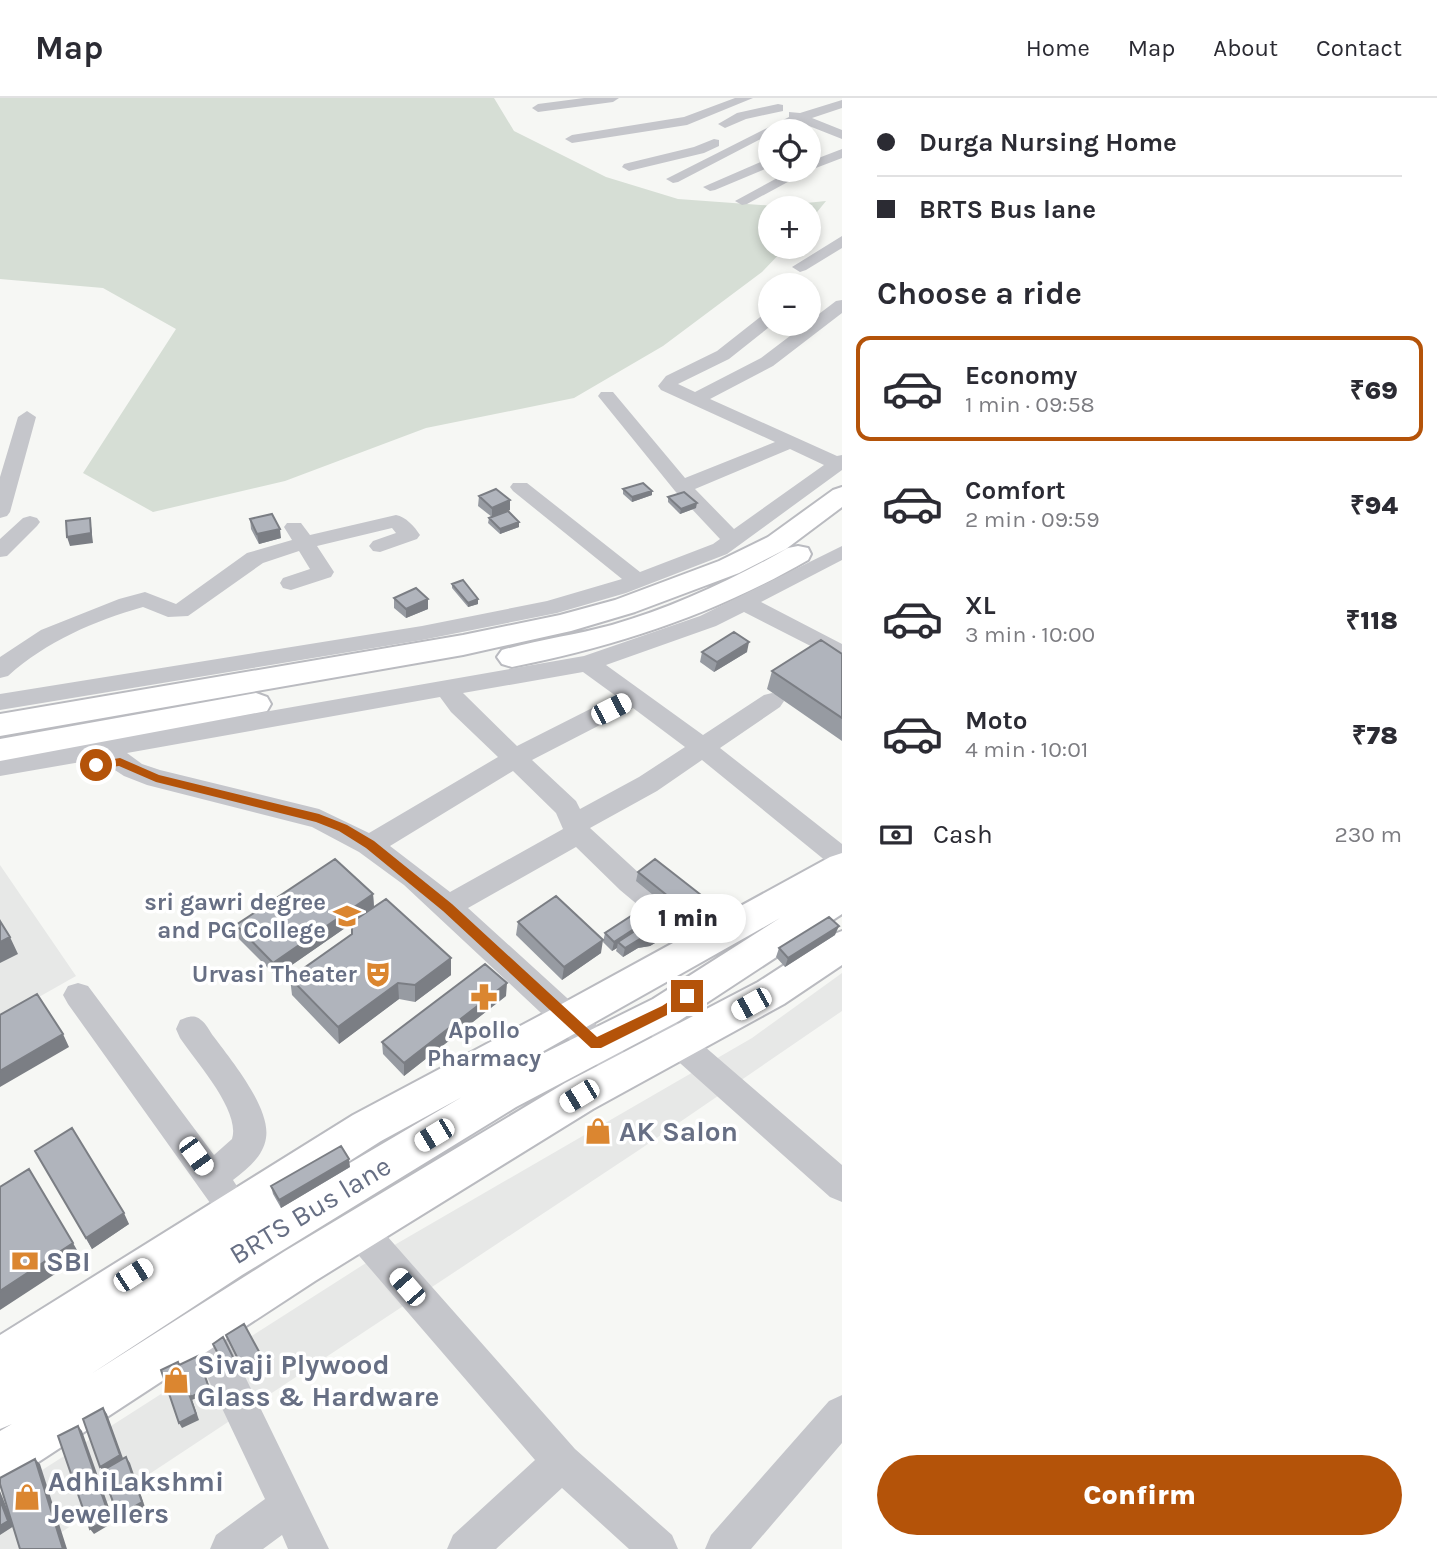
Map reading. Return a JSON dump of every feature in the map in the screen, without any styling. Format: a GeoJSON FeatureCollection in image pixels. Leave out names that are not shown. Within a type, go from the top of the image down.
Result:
{"type":"FeatureCollection","features":[{"type":"Feature","properties":{"kind":"main road"},"geometry":{"type":"LineString","coordinates":[[0,750],[569,635],[625,606],[729,568],[777,543],[842,495]]}},
{"type":"Feature","properties":{"kind":"main road"},"geometry":{"type":"LineString","coordinates":[[0,725],[463,645],[622,633],[755,581],[842,522]]}},
{"type":"Feature","properties":{"kind":"main road"},"geometry":{"type":"LineString","coordinates":[[0,1459],[202,1328],[579,1096],[597,1045],[703,943],[842,866]]}},
{"type":"Feature","properties":{"kind":"main road"},"geometry":{"type":"LineString","coordinates":[[664,1031],[666,1010],[842,897]]}},
{"type":"Feature","properties":{"kind":"main road"},"geometry":{"type":"LineString","coordinates":[[0,1362],[367,1128],[597,1045],[664,1031],[771,993],[842,946]]}},
{"type":"Feature","properties":{"kind":"main road","name":"BRTS Bus lane"},"geometry":{"type":"LineString","coordinates":[[0,1405],[239,1253],[502,1094],[597,1045]]}},
{"type":"Feature","properties":{"kind":"street"},"geometry":{"type":"LineString","coordinates":[[538,108],[613,98]]}},
{"type":"Feature","properties":{"kind":"street"},"geometry":{"type":"LineString","coordinates":[[667,115],[712,98]]}},
{"type":"Feature","properties":{"kind":"street"},"geometry":{"type":"LineString","coordinates":[[572,139],[687,121],[747,98]]}},
{"type":"Feature","properties":{"kind":"street"},"geometry":{"type":"LineString","coordinates":[[758,98],[802,119]]}},
{"type":"Feature","properties":{"kind":"street"},"geometry":{"type":"LineString","coordinates":[[609,140],[713,127],[737,118],[803,102]]}},
{"type":"Feature","properties":{"kind":"street"},"geometry":{"type":"LineString","coordinates":[[673,179],[773,127],[842,104]]}},
{"type":"Feature","properties":{"kind":"street"},"geometry":{"type":"LineString","coordinates":[[629,167],[708,146],[746,126],[746,121],[737,118]]}},
{"type":"Feature","properties":{"kind":"street"},"geometry":{"type":"LineString","coordinates":[[821,123],[842,118]]}},
{"type":"Feature","properties":{"kind":"street"},"geometry":{"type":"LineString","coordinates":[[821,127],[840,133]]}},
{"type":"Feature","properties":{"kind":"street"},"geometry":{"type":"LineString","coordinates":[[821,139],[840,133]]}},
{"type":"Feature","properties":{"kind":"street"},"geometry":{"type":"LineString","coordinates":[[821,162],[842,153]]}},
{"type":"Feature","properties":{"kind":"street"},"geometry":{"type":"LineString","coordinates":[[710,187],[758,167]]}},
{"type":"Feature","properties":{"kind":"street"},"geometry":{"type":"LineString","coordinates":[[742,201],[779,182]]}},
{"type":"Feature","properties":{"kind":"street"},"geometry":{"type":"LineString","coordinates":[[800,267],[842,241]]}},
{"type":"Feature","properties":{"kind":"street"},"geometry":{"type":"LineString","coordinates":[[694,400],[767,362],[842,305]]}},
{"type":"Feature","properties":{"kind":"street"},"geometry":{"type":"LineString","coordinates":[[758,327],[723,355],[668,383],[667,386],[840,462]]}},
{"type":"Feature","properties":{"kind":"street"},"geometry":{"type":"LineString","coordinates":[[607,396],[682,487],[733,541]]}},
{"type":"Feature","properties":{"kind":"street"},"geometry":{"type":"LineString","coordinates":[[0,512],[27,417]]}},
{"type":"Feature","properties":{"kind":"street"},"geometry":{"type":"LineString","coordinates":[[682,487],[792,442]]}},
{"type":"Feature","properties":{"kind":"street"},"geometry":{"type":"LineString","coordinates":[[0,782],[112,756],[447,689],[569,635],[638,581],[720,550],[840,462]]}},
{"type":"Feature","properties":{"kind":"street"},"geometry":{"type":"LineString","coordinates":[[520,487],[638,581]]}},
{"type":"Feature","properties":{"kind":"street"},"geometry":{"type":"LineString","coordinates":[[1,666],[79,621],[138,601],[152,601],[168,610],[180,611],[248,561],[299,535],[396,521],[410,535],[380,546]]}},
{"type":"Feature","properties":{"kind":"street"},"geometry":{"type":"LineString","coordinates":[[0,551],[30,522]]}},
{"type":"Feature","properties":{"kind":"street"},"geometry":{"type":"LineString","coordinates":[[291,583],[323,572],[299,535]]}},
{"type":"Feature","properties":{"kind":"street"},"geometry":{"type":"LineString","coordinates":[[0,702],[422,633],[569,635],[708,621],[842,552]]}},
{"type":"Feature","properties":{"kind":"street"},"geometry":{"type":"LineString","coordinates":[[745,603],[842,654]]}},
{"type":"Feature","properties":{"kind":"street"},"geometry":{"type":"LineString","coordinates":[[569,635],[635,696],[842,859]]}},
{"type":"Feature","properties":{"kind":"street"},"geometry":{"type":"LineString","coordinates":[[447,689],[460,706],[567,808],[577,828],[630,882],[703,943]]}},
{"type":"Feature","properties":{"kind":"street"},"geometry":{"type":"LineString","coordinates":[[370,845],[515,758],[635,696]]}},
{"type":"Feature","properties":{"kind":"street"},"geometry":{"type":"LineString","coordinates":[[447,907],[648,784],[772,701]]}},
{"type":"Feature","properties":{"kind":"street"},"geometry":{"type":"LineString","coordinates":[[0,767],[112,756],[156,778],[319,819],[343,828],[370,845],[447,907],[597,1045]]}},
{"type":"Feature","properties":{"kind":"street"},"geometry":{"type":"LineString","coordinates":[[78,995],[235,1210]]}},
{"type":"Feature","properties":{"kind":"street"},"geometry":{"type":"LineString","coordinates":[[191,1030],[250,1119],[250,1140],[238,1156],[211,1176]]}},
{"type":"Feature","properties":{"kind":"street"},"geometry":{"type":"LineString","coordinates":[[664,1031],[842,1186]]}},
{"type":"Feature","properties":{"kind":"street"},"geometry":{"type":"LineString","coordinates":[[360,1231],[562,1462],[658,1549]]}},
{"type":"Feature","properties":{"kind":"street"},"geometry":{"type":"LineString","coordinates":[[202,1328],[309,1549]]}},
{"type":"Feature","properties":{"kind":"street"},"geometry":{"type":"LineString","coordinates":[[725,1549],[842,1414]]}},
{"type":"Feature","properties":{"kind":"street"},"geometry":{"type":"LineString","coordinates":[[467,1549],[562,1462]]}},
{"type":"Feature","properties":{"kind":"street"},"geometry":{"type":"LineString","coordinates":[[230,1549],[289,1505]]}},
{"type":"Feature","properties":{"kind":"shaded area"},"geometry":{"type":"Polygon","coordinates":[[[0,98],[494,98],[514,131],[606,177],[678,199],[758,205],[758,259],[774,259],[762,272],[663,346],[574,398],[426,428],[285,481],[153,512],[83,473],[176,329],[103,288],[0,279],[0,98]]]}},
{"type":"Feature","properties":{"kind":"shaded area"},"geometry":{"type":"Polygon","coordinates":[[[0,865],[76,976],[0,1019],[0,865]]]}},
{"type":"Feature","properties":{"kind":"shaded area"},"geometry":{"type":"Polygon","coordinates":[[[842,973],[842,1011],[639,1150],[36,1549],[0,1549],[0,1497],[391,1247],[752,1038],[842,973]]]}},
{"type":"Feature","properties":{"kind":"building"},"geometry":{"type":"Polygon","coordinates":[[[643,483],[652,491],[632,497],[623,489],[643,483]]]}},
{"type":"Feature","properties":{"kind":"building"},"geometry":{"type":"Polygon","coordinates":[[[496,489],[510,500],[492,508],[479,496],[496,489]]]}},
{"type":"Feature","properties":{"kind":"building"},"geometry":{"type":"Polygon","coordinates":[[[684,492],[697,503],[681,509],[668,497],[684,492]]]}},
{"type":"Feature","properties":{"kind":"building"},"geometry":{"type":"Polygon","coordinates":[[[508,511],[519,522],[500,529],[489,518],[508,511]]]}},
{"type":"Feature","properties":{"kind":"building"},"geometry":{"type":"Polygon","coordinates":[[[272,514],[280,529],[257,534],[250,519],[272,514]]]}},
{"type":"Feature","properties":{"kind":"building"},"geometry":{"type":"Polygon","coordinates":[[[90,518],[91,533],[67,537],[66,521],[90,518]]]}},
{"type":"Feature","properties":{"kind":"building"},"geometry":{"type":"Polygon","coordinates":[[[463,580],[478,599],[468,603],[452,584],[463,580]]]}},
{"type":"Feature","properties":{"kind":"building"},"geometry":{"type":"Polygon","coordinates":[[[416,588],[428,599],[406,609],[394,598],[416,588]]]}},
{"type":"Feature","properties":{"kind":"building"},"geometry":{"type":"Polygon","coordinates":[[[734,632],[749,642],[717,662],[702,652],[734,632]]]}},
{"type":"Feature","properties":{"kind":"building"},"geometry":{"type":"Polygon","coordinates":[[[821,640],[842,654],[842,718],[772,671],[821,640]]]}},
{"type":"Feature","properties":{"kind":"building"},"geometry":{"type":"Polygon","coordinates":[[[335,859],[373,894],[273,963],[236,925],[335,859]]]}},
{"type":"Feature","properties":{"kind":"building"},"geometry":{"type":"Polygon","coordinates":[[[655,859],[701,895],[684,909],[638,872],[655,859]]]}},
{"type":"Feature","properties":{"kind":"building"},"geometry":{"type":"Polygon","coordinates":[[[556,896],[603,940],[564,967],[518,922],[556,896]]]}},
{"type":"Feature","properties":{"kind":"building"},"geometry":{"type":"Polygon","coordinates":[[[386,899],[451,958],[415,985],[398,983],[338,1027],[290,978],[352,934],[352,922],[386,899]]]}},
{"type":"Feature","properties":{"kind":"building"},"geometry":{"type":"Polygon","coordinates":[[[651,903],[660,912],[614,942],[605,933],[651,903]]]}},
{"type":"Feature","properties":{"kind":"building"},"geometry":{"type":"Polygon","coordinates":[[[661,914],[673,925],[625,948],[618,942],[661,914]]]}},
{"type":"Feature","properties":{"kind":"building"},"geometry":{"type":"Polygon","coordinates":[[[829,917],[839,926],[788,958],[779,948],[829,917]]]}},
{"type":"Feature","properties":{"kind":"building"},"geometry":{"type":"Polygon","coordinates":[[[0,921],[10,937],[0,942],[0,921]]]}},
{"type":"Feature","properties":{"kind":"building"},"geometry":{"type":"Polygon","coordinates":[[[485,964],[507,983],[404,1063],[382,1042],[485,964]]]}},
{"type":"Feature","properties":{"kind":"building"},"geometry":{"type":"Polygon","coordinates":[[[37,994],[63,1034],[0,1071],[0,1015],[37,994]]]}},
{"type":"Feature","properties":{"kind":"building"},"geometry":{"type":"Polygon","coordinates":[[[72,1128],[124,1213],[86,1238],[35,1151],[72,1128]]]}},
{"type":"Feature","properties":{"kind":"building"},"geometry":{"type":"Polygon","coordinates":[[[341,1146],[349,1159],[279,1200],[271,1186],[341,1146]]]}},
{"type":"Feature","properties":{"kind":"building"},"geometry":{"type":"Polygon","coordinates":[[[29,1169],[73,1243],[0,1291],[0,1187],[29,1169]]]}},
{"type":"Feature","properties":{"kind":"building"},"geometry":{"type":"Polygon","coordinates":[[[244,1324],[263,1359],[244,1371],[226,1335],[244,1324]]]}},
{"type":"Feature","properties":{"kind":"building"},"geometry":{"type":"Polygon","coordinates":[[[223,1337],[237,1365],[227,1371],[213,1344],[223,1337]]]}},
{"type":"Feature","properties":{"kind":"building"},"geometry":{"type":"Polygon","coordinates":[[[198,1356],[209,1388],[191,1397],[179,1365],[198,1356]]]}},
{"type":"Feature","properties":{"kind":"building"},"geometry":{"type":"Polygon","coordinates":[[[178,1362],[196,1414],[179,1423],[161,1370],[178,1362]]]}},
{"type":"Feature","properties":{"kind":"building"},"geometry":{"type":"Polygon","coordinates":[[[103,1408],[120,1455],[100,1467],[83,1419],[103,1408]]]}},
{"type":"Feature","properties":{"kind":"building"},"geometry":{"type":"Polygon","coordinates":[[[78,1426],[110,1518],[90,1529],[58,1436],[78,1426]]]}},
{"type":"Feature","properties":{"kind":"building"},"geometry":{"type":"Polygon","coordinates":[[[126,1457],[142,1502],[118,1516],[102,1471],[126,1457]]]}},
{"type":"Feature","properties":{"kind":"building"},"geometry":{"type":"Polygon","coordinates":[[[35,1459],[63,1549],[20,1549],[0,1478],[35,1459]]]}},
{"type":"Feature","properties":{"kind":"building"},"geometry":{"type":"Polygon","coordinates":[[[0,1500],[8,1521],[0,1526],[0,1500]]]}},
{"type":"Feature","properties":{"kind":"place","name":"sri gawri degree and PG College"},"geometry":{"type":"Point","coordinates":[347,916]}},
{"type":"Feature","properties":{"kind":"place","name":"Urvasi Theater"},"geometry":{"type":"Point","coordinates":[378,974]}},
{"type":"Feature","properties":{"kind":"place","name":"Apollo Pharmacy"},"geometry":{"type":"Point","coordinates":[484,997]}},
{"type":"Feature","properties":{"kind":"place","name":"AK Salon"},"geometry":{"type":"Point","coordinates":[598,1131]}},
{"type":"Feature","properties":{"kind":"place","name":"SBI"},"geometry":{"type":"Point","coordinates":[25,1261]}},
{"type":"Feature","properties":{"kind":"place","name":"Sivaji Plywood Glass & Hardware"},"geometry":{"type":"Point","coordinates":[176,1380]}},
{"type":"Feature","properties":{"kind":"place","name":"AdhiLakshmi Jewellers"},"geometry":{"type":"Point","coordinates":[27,1497]}},
{"type":"Feature","properties":{"kind":"route"},"geometry":{"type":"LineString","coordinates":[[96,765],[120,761],[133,770],[156,778],[319,819],[343,828],[370,845],[447,907],[596,1044],[666,1010],[687,996]]}}]}
